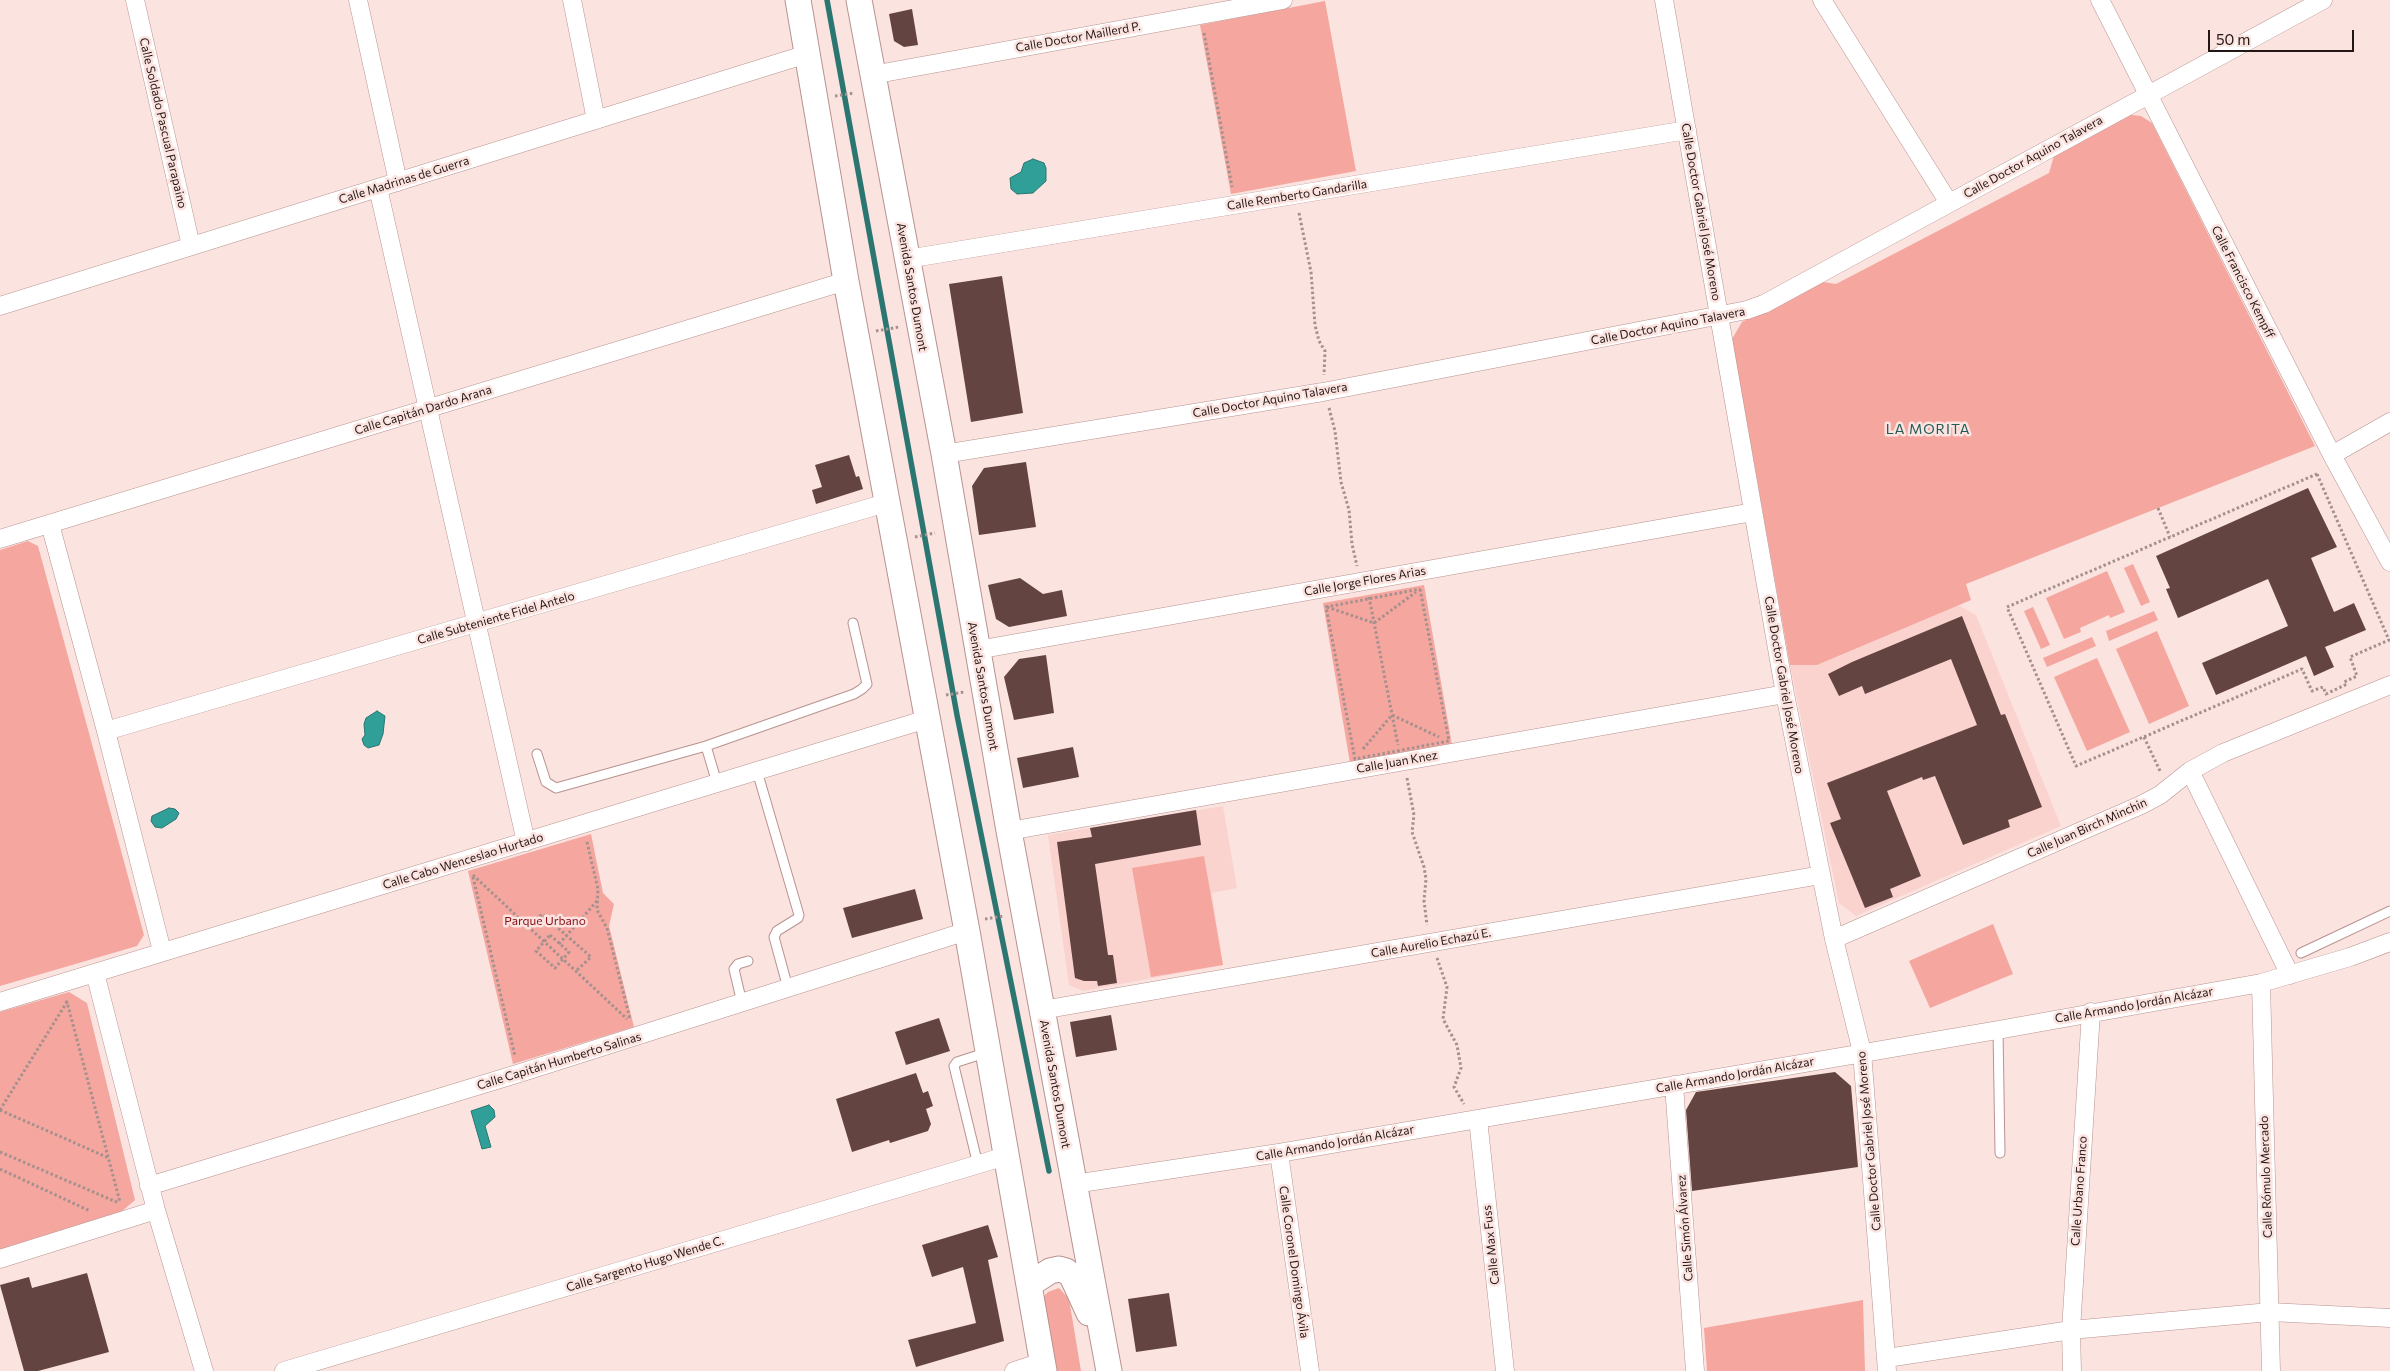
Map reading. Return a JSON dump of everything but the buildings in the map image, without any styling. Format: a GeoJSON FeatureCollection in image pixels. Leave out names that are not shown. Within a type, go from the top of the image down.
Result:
{"type":"FeatureCollection","features":[{"type":"Feature","properties":{"kind":"main road"},"geometry":{"type":"LineString","coordinates":[[798,0],[846,281],[927,719],[975,925],[988,1052],[1043,1367]]}},
{"type":"Feature","properties":{"kind":"main road"},"geometry":{"type":"LineString","coordinates":[[850,0],[865,34]]}},
{"type":"Feature","properties":{"kind":"main road","name":"Avenida Santos Dumont"},"geometry":{"type":"LineString","coordinates":[[859,0],[944,454],[1009,830],[1109,1371]]}},
{"type":"Feature","properties":{"kind":"main road"},"geometry":{"type":"LineString","coordinates":[[1013,1191],[1038,1250],[1046,1256],[1063,1258],[1085,1244]]}},
{"type":"Feature","properties":{"kind":"main road"},"geometry":{"type":"LineString","coordinates":[[1030,1284],[1043,1275],[1058,1269],[1072,1276],[1105,1347]]}},
{"type":"Feature","properties":{"kind":"street","name":"Calle Soldado Pascual Parapaino"},"geometry":{"type":"LineString","coordinates":[[135,0],[191,246]]}},
{"type":"Feature","properties":{"kind":"street"},"geometry":{"type":"LineString","coordinates":[[358,0],[398,182]]}},
{"type":"Feature","properties":{"kind":"street"},"geometry":{"type":"LineString","coordinates":[[572,0],[596,120]]}},
{"type":"Feature","properties":{"kind":"street","name":"Calle Doctor Maillerd P."},"geometry":{"type":"LineString","coordinates":[[872,75],[1283,0]]}},
{"type":"Feature","properties":{"kind":"street","name":"Calle Doctor Gabriel José Moreno"},"geometry":{"type":"LineString","coordinates":[[1664,0],[1785,694],[1834,939],[1862,1052],[1887,1365]]}},
{"type":"Feature","properties":{"kind":"street"},"geometry":{"type":"LineString","coordinates":[[1822,0],[1949,203]]}},
{"type":"Feature","properties":{"kind":"street","name":"Calle Francisco Kempff"},"geometry":{"type":"LineString","coordinates":[[2100,0],[2332,456],[2390,562]]}},
{"type":"Feature","properties":{"kind":"street","name":"Calle Doctor Aquino Talavera"},"geometry":{"type":"LineString","coordinates":[[944,454],[1323,392],[1719,317],[1764,304],[2147,94],[2323,0]]}},
{"type":"Feature","properties":{"kind":"street","name":"Calle Madrinas de Guerra"},"geometry":{"type":"LineString","coordinates":[[0,305],[807,54]]}},
{"type":"Feature","properties":{"kind":"street","name":"Calle Remberto Gandarilla"},"geometry":{"type":"LineString","coordinates":[[907,259],[1687,130]]}},
{"type":"Feature","properties":{"kind":"street"},"geometry":{"type":"LineString","coordinates":[[378,188],[526,842]]}},
{"type":"Feature","properties":{"kind":"street","name":"Calle Capitán Dardo Arana"},"geometry":{"type":"LineString","coordinates":[[0,539],[846,281]]}},
{"type":"Feature","properties":{"kind":"street"},"geometry":{"type":"LineString","coordinates":[[2332,456],[2390,422]]}},
{"type":"Feature","properties":{"kind":"street","name":"Calle Subteniente Fidel Antelo"},"geometry":{"type":"LineString","coordinates":[[106,731],[886,503]]}},
{"type":"Feature","properties":{"kind":"street","name":"Calle Jorge Flores Arias"},"geometry":{"type":"LineString","coordinates":[[977,650],[1753,512]]}},
{"type":"Feature","properties":{"kind":"street"},"geometry":{"type":"LineString","coordinates":[[50,524],[106,731],[162,951]]}},
{"type":"Feature","properties":{"kind":"street","name":"Calle Juan Birch Minchin"},"geometry":{"type":"LineString","coordinates":[[1834,939],[2141,805],[2160,795],[2167,787],[2190,771],[2223,753],[2390,685]]}},
{"type":"Feature","properties":{"kind":"street","name":"Calle Juan Knez"},"geometry":{"type":"LineString","coordinates":[[1009,830],[1401,756],[1785,694]]}},
{"type":"Feature","properties":{"kind":"street","name":"Calle Cabo Wenceslao Hurtado"},"geometry":{"type":"LineString","coordinates":[[0,1002],[162,951],[470,867],[526,842],[927,719]]}},
{"type":"Feature","properties":{"kind":"street"},"geometry":{"type":"LineString","coordinates":[[2190,771],[2290,975]]}},
{"type":"Feature","properties":{"kind":"street","name":"Calle Aurelio Echazú E."},"geometry":{"type":"LineString","coordinates":[[1042,1010],[1821,875]]}},
{"type":"Feature","properties":{"kind":"street","name":"Calle Capitán Humberto Salinas"},"geometry":{"type":"LineString","coordinates":[[150,1186],[742,1003],[975,925]]}},
{"type":"Feature","properties":{"kind":"street","name":"Calle Armando Jordán Alcázar"},"geometry":{"type":"LineString","coordinates":[[1074,1184],[1279,1153],[2261,983],[2390,942]]}},
{"type":"Feature","properties":{"kind":"street"},"geometry":{"type":"LineString","coordinates":[[96,973],[156,1210],[204,1371]]}},
{"type":"Feature","properties":{"kind":"street","name":"Calle Rómulo Mercado"},"geometry":{"type":"LineString","coordinates":[[2261,983],[2272,1371]]}},
{"type":"Feature","properties":{"kind":"street","name":"Calle Urbano Franco"},"geometry":{"type":"LineString","coordinates":[[2072,1371],[2071,1330],[2091,1012]]}},
{"type":"Feature","properties":{"kind":"street","name":"Calle Simón Álvarez"},"geometry":{"type":"LineString","coordinates":[[1674,1085],[1695,1371]]}},
{"type":"Feature","properties":{"kind":"street","name":"Calle Max Fuss"},"geometry":{"type":"LineString","coordinates":[[1472,1120],[1505,1371]]}},
{"type":"Feature","properties":{"kind":"street","name":"Calle Coronel Domingo Ávila"},"geometry":{"type":"LineString","coordinates":[[1279,1153],[1310,1371]]}},
{"type":"Feature","properties":{"kind":"street","name":"Calle Sargento Hugo Wende C."},"geometry":{"type":"LineString","coordinates":[[284,1371],[1006,1156]]}},
{"type":"Feature","properties":{"kind":"street"},"geometry":{"type":"LineString","coordinates":[[0,1259],[156,1210]]}},
{"type":"Feature","properties":{"kind":"street"},"geometry":{"type":"LineString","coordinates":[[1887,1365],[2071,1330],[2270,1312],[2390,1318]]}},
{"type":"Feature","properties":{"kind":"street"},"geometry":{"type":"LineString","coordinates":[[1014,1371],[1043,1367]]}},
{"type":"Feature","properties":{"kind":"lane"},"geometry":{"type":"LineString","coordinates":[[537,754],[546,782],[556,788],[706,746],[854,694],[867,684],[852,623]]}},
{"type":"Feature","properties":{"kind":"lane"},"geometry":{"type":"LineString","coordinates":[[706,746],[717,783]]}},
{"type":"Feature","properties":{"kind":"lane"},"geometry":{"type":"LineString","coordinates":[[757,771],[799,915],[777,931],[774,937],[788,988]]}},
{"type":"Feature","properties":{"kind":"lane"},"geometry":{"type":"LineString","coordinates":[[2301,953],[2390,911]]}},
{"type":"Feature","properties":{"kind":"lane"},"geometry":{"type":"LineString","coordinates":[[742,1003],[734,969],[738,964],[748,960]]}},
{"type":"Feature","properties":{"kind":"lane"},"geometry":{"type":"LineString","coordinates":[[1998,1030],[2000,1153]]}},
{"type":"Feature","properties":{"kind":"lane"},"geometry":{"type":"LineString","coordinates":[[978,1165],[954,1066],[957,1062],[988,1052]]}},
{"type":"Feature","properties":{"kind":"path"},"geometry":{"type":"LineString","coordinates":[[1203,27],[1233,191]]}},
{"type":"Feature","properties":{"kind":"path"},"geometry":{"type":"LineString","coordinates":[[835,96],[852,93]]}},
{"type":"Feature","properties":{"kind":"path"},"geometry":{"type":"LineString","coordinates":[[1293,195],[1301,217],[1311,272],[1315,325],[1325,351],[1323,392],[1335,431],[1338,470],[1349,510],[1352,544],[1359,573],[1370,598],[1392,716],[1414,815],[1412,832],[1426,879],[1424,901],[1426,922],[1430,933],[1426,944],[1439,961],[1447,987],[1443,1019],[1457,1045],[1461,1068],[1454,1087],[1472,1120]]}},
{"type":"Feature","properties":{"kind":"path"},"geometry":{"type":"LineString","coordinates":[[871,332],[904,326]]}},
{"type":"Feature","properties":{"kind":"path"},"geometry":{"type":"LineString","coordinates":[[2317,474],[2389,640],[2350,657],[2357,676],[2344,682],[2345,685],[2326,694],[2323,687],[2312,691],[2302,669],[2076,766],[2007,607],[2170,537],[2317,474]]}},
{"type":"Feature","properties":{"kind":"path"},"geometry":{"type":"LineString","coordinates":[[2158,508],[2170,537]]}},
{"type":"Feature","properties":{"kind":"path"},"geometry":{"type":"LineString","coordinates":[[916,537],[933,534]]}},
{"type":"Feature","properties":{"kind":"path"},"geometry":{"type":"LineString","coordinates":[[1326,607],[1420,588]]}},
{"type":"Feature","properties":{"kind":"path"},"geometry":{"type":"LineString","coordinates":[[1374,622],[1420,588]]}},
{"type":"Feature","properties":{"kind":"path"},"geometry":{"type":"LineString","coordinates":[[1420,588],[1449,741]]}},
{"type":"Feature","properties":{"kind":"path"},"geometry":{"type":"LineString","coordinates":[[1326,607],[1374,622]]}},
{"type":"Feature","properties":{"kind":"path"},"geometry":{"type":"LineString","coordinates":[[1326,607],[1355,759]]}},
{"type":"Feature","properties":{"kind":"path"},"geometry":{"type":"LineString","coordinates":[[944,696],[963,692]]}},
{"type":"Feature","properties":{"kind":"path"},"geometry":{"type":"LineString","coordinates":[[1392,716],[1449,741]]}},
{"type":"Feature","properties":{"kind":"path"},"geometry":{"type":"LineString","coordinates":[[1355,759],[1392,716]]}},
{"type":"Feature","properties":{"kind":"path"},"geometry":{"type":"LineString","coordinates":[[2144,737],[2167,787]]}},
{"type":"Feature","properties":{"kind":"path"},"geometry":{"type":"LineString","coordinates":[[1355,759],[1401,756],[1449,741]]}},
{"type":"Feature","properties":{"kind":"path"},"geometry":{"type":"LineString","coordinates":[[470,867],[529,927],[631,1023],[607,928],[597,910],[598,889],[582,825]]}},
{"type":"Feature","properties":{"kind":"path"},"geometry":{"type":"LineString","coordinates":[[470,867],[520,1073]]}},
{"type":"Feature","properties":{"kind":"path"},"geometry":{"type":"LineString","coordinates":[[559,944],[598,900]]}},
{"type":"Feature","properties":{"kind":"path"},"geometry":{"type":"LineString","coordinates":[[529,927],[542,914],[591,957],[576,972]]}},
{"type":"Feature","properties":{"kind":"path"},"geometry":{"type":"LineString","coordinates":[[975,925],[1009,915]]}},
{"type":"Feature","properties":{"kind":"path"},"geometry":{"type":"LineString","coordinates":[[550,935],[569,952],[555,968],[536,950],[544,941],[550,935]]}},
{"type":"Feature","properties":{"kind":"path"},"geometry":{"type":"LineString","coordinates":[[96,973],[67,1002],[0,1110],[108,1158]]}},
{"type":"Feature","properties":{"kind":"path"},"geometry":{"type":"LineString","coordinates":[[0,1152],[121,1204],[67,1002]]}},
{"type":"Feature","properties":{"kind":"path"},"geometry":{"type":"LineString","coordinates":[[0,1169],[93,1212]]}},
{"type":"Feature","properties":{"kind":"shaded area"},"geometry":{"type":"Polygon","coordinates":[[[1958,605],[1976,615],[2061,826],[1856,916],[1839,903],[1790,665],[1817,665],[1958,605]]]}},
{"type":"Feature","properties":{"kind":"shaded area"},"geometry":{"type":"Polygon","coordinates":[[[1223,806],[1237,888],[1212,893],[1223,965],[1083,991],[1069,985],[1048,835],[1223,806]]]}},
{"type":"Feature","properties":{"kind":"green space"},"geometry":{"type":"Polygon","coordinates":[[[1325,1],[1356,171],[1231,194],[1200,25],[1325,1]]]}},
{"type":"Feature","properties":{"kind":"green space"},"geometry":{"type":"Polygon","coordinates":[[[2124,114],[2141,116],[2152,123],[2315,446],[1966,584],[1971,600],[1817,665],[1790,665],[1732,339],[1742,322],[1817,281],[1836,284],[2049,173],[2056,149],[2124,114]]]}},
{"type":"Feature","properties":{"kind":"green space"},"geometry":{"type":"Polygon","coordinates":[[[28,541],[38,546],[144,935],[137,946],[0,986],[0,550],[28,541]]]}},
{"type":"Feature","properties":{"kind":"green space"},"geometry":{"type":"Polygon","coordinates":[[[2133,564],[2150,602],[2141,606],[2124,568],[2133,564]]]}},
{"type":"Feature","properties":{"kind":"green space"},"geometry":{"type":"Polygon","coordinates":[[[2107,571],[2125,612],[2110,618],[2109,615],[2080,628],[2081,632],[2064,639],[2046,598],[2107,571]]]}},
{"type":"Feature","properties":{"kind":"green space"},"geometry":{"type":"Polygon","coordinates":[[[1424,585],[1452,745],[1350,763],[1323,603],[1424,585]]]}},
{"type":"Feature","properties":{"kind":"green space"},"geometry":{"type":"Polygon","coordinates":[[[2033,607],[2050,645],[2041,649],[2024,611],[2033,607]]]}},
{"type":"Feature","properties":{"kind":"green space"},"geometry":{"type":"Polygon","coordinates":[[[2154,611],[2158,620],[2109,641],[2106,631],[2154,611]]]}},
{"type":"Feature","properties":{"kind":"green space"},"geometry":{"type":"Polygon","coordinates":[[[2157,631],[2189,706],[2149,724],[2116,649],[2157,631]]]}},
{"type":"Feature","properties":{"kind":"green space"},"geometry":{"type":"Polygon","coordinates":[[[2092,637],[2096,646],[2047,667],[2043,658],[2092,637]]]}},
{"type":"Feature","properties":{"kind":"green space"},"geometry":{"type":"Polygon","coordinates":[[[2097,658],[2130,732],[2087,751],[2054,677],[2097,658]]]}},
{"type":"Feature","properties":{"kind":"green space","name":"Parque Urbano"},"geometry":{"type":"Polygon","coordinates":[[[591,834],[603,893],[614,904],[609,926],[634,1027],[513,1064],[468,871],[591,834]]]}},
{"type":"Feature","properties":{"kind":"green space"},"geometry":{"type":"Polygon","coordinates":[[[1204,856],[1223,965],[1151,977],[1132,868],[1204,856]]]}},
{"type":"Feature","properties":{"kind":"green space"},"geometry":{"type":"Polygon","coordinates":[[[1993,924],[2013,974],[1930,1008],[1909,961],[1993,924]]]}},
{"type":"Feature","properties":{"kind":"green space"},"geometry":{"type":"Polygon","coordinates":[[[69,992],[87,1003],[135,1200],[121,1212],[0,1250],[0,1012],[69,992]]]}},
{"type":"Feature","properties":{"kind":"green space"},"geometry":{"type":"Polygon","coordinates":[[[1059,1288],[1069,1299],[1081,1371],[1055,1371],[1043,1297],[1048,1292],[1059,1288]]]}},
{"type":"Feature","properties":{"kind":"green space"},"geometry":{"type":"Polygon","coordinates":[[[1863,1300],[1865,1371],[1707,1371],[1704,1328],[1863,1300]]]}},
{"type":"Feature","properties":{"kind":"water"},"geometry":{"type":"Polygon","coordinates":[[[1033,159],[1044,163],[1046,181],[1033,193],[1017,194],[1011,189],[1010,178],[1021,172],[1024,163],[1033,159]]]}},
{"type":"Feature","properties":{"kind":"water"},"geometry":{"type":"Polygon","coordinates":[[[377,711],[385,716],[383,734],[379,745],[368,748],[364,745],[362,739],[365,735],[364,724],[366,718],[377,711]]]}},
{"type":"Feature","properties":{"kind":"water"},"geometry":{"type":"Polygon","coordinates":[[[169,808],[175,809],[179,813],[176,819],[162,828],[155,827],[151,821],[152,816],[169,808]]]}},
{"type":"Feature","properties":{"kind":"water"},"geometry":{"type":"Polygon","coordinates":[[[489,1105],[494,1110],[495,1117],[485,1126],[491,1147],[482,1149],[471,1111],[489,1105]]]}},
{"type":"Feature","properties":{"kind":"waterway"},"geometry":{"type":"LineString","coordinates":[[827,0],[957,715],[1049,1171]]}},
{"type":"Feature","properties":{"kind":"district","name":"LA MORITA"},"geometry":{"type":"Point","coordinates":[1928,429]}}]}
